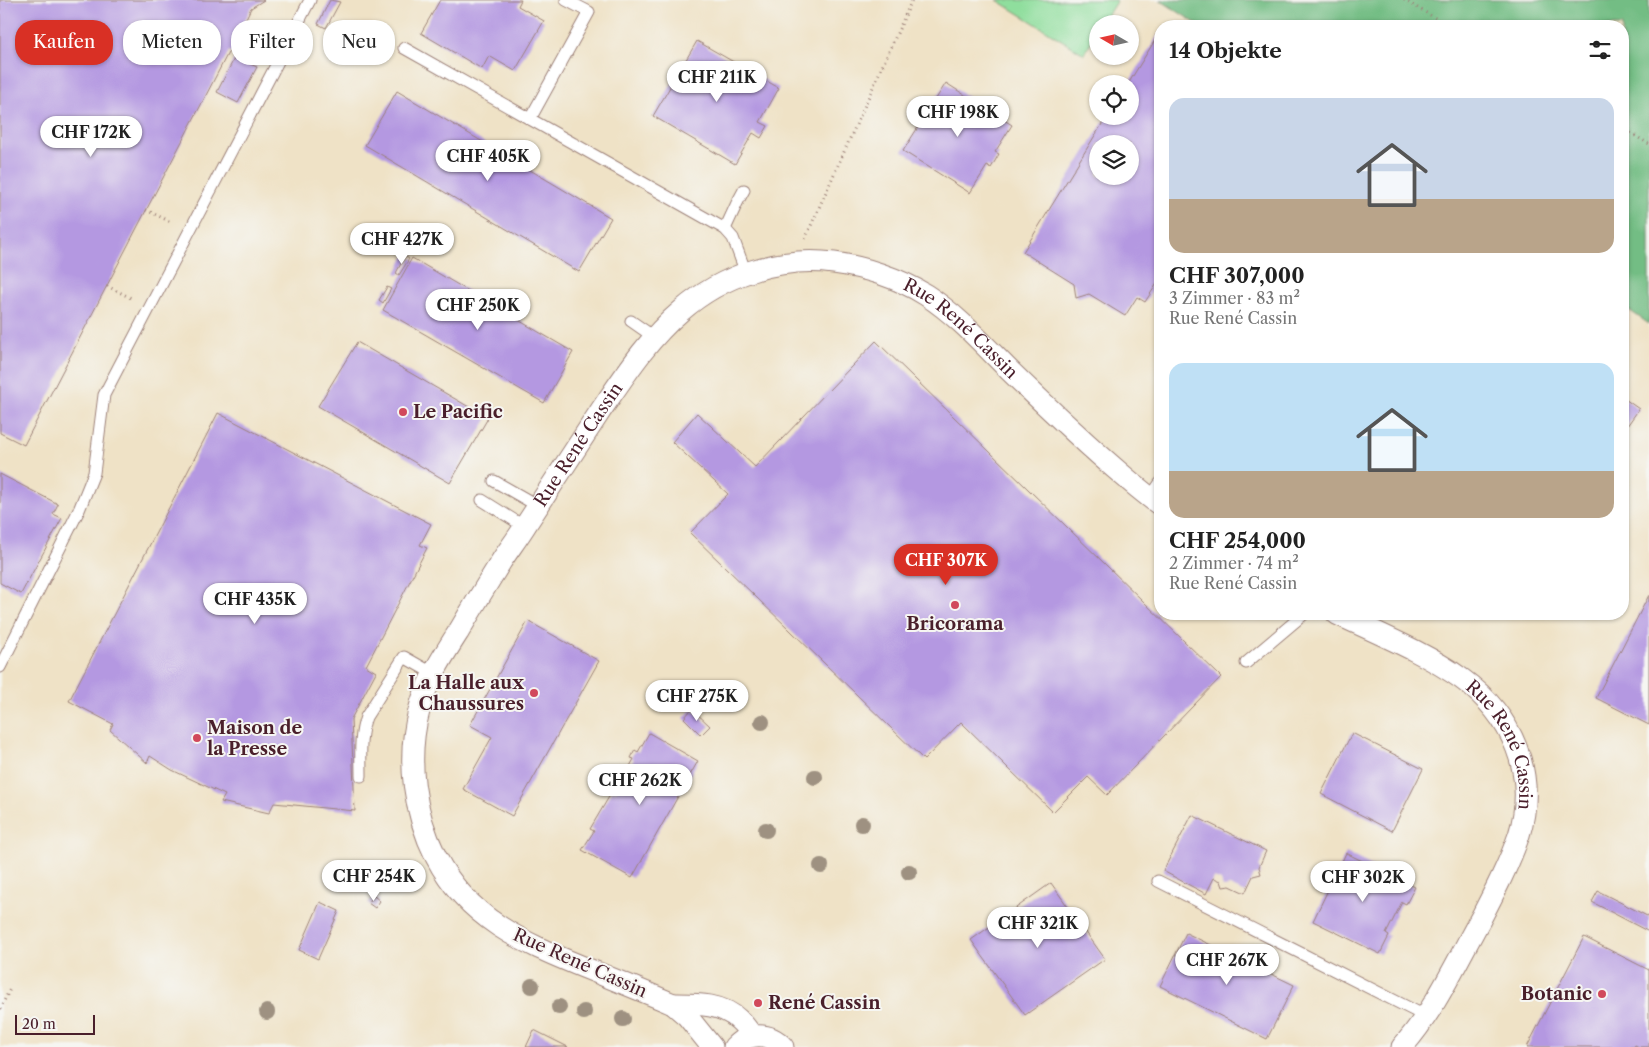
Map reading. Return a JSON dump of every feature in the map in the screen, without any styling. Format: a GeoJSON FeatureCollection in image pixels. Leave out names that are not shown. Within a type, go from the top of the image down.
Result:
{"type":"FeatureCollection","features":[{"type":"Feature","properties":{"kind":"street","name":"Rue René Cassin"},"geometry":{"type":"LineString","coordinates":[[712,1047],[687,1016],[673,1004],[518,939],[474,906],[446,873],[437,858],[426,832],[417,800],[413,775],[416,724],[422,700],[434,674],[495,572],[538,506],[628,370],[654,337],[681,310],[711,289],[737,275],[765,267],[795,262],[835,263],[886,276],[924,294],[969,331],[1057,418],[1154,494]]}},
{"type":"Feature","properties":{"kind":"street","name":"Rue René Cassin"},"geometry":{"type":"LineString","coordinates":[[1349,620],[1442,666],[1480,693],[1510,731],[1518,748],[1523,770],[1525,792],[1523,813],[1519,833],[1510,859],[1425,1016],[1402,1047]]}},
{"type":"Feature","properties":{"kind":"street","name":"Rue René Cassin"},"geometry":{"type":"LineString","coordinates":[[673,1004],[704,1005],[720,1009],[737,1018],[743,1041],[766,1036],[774,1039],[783,1047]]}},
{"type":"Feature","properties":{"kind":"lane"},"geometry":{"type":"LineString","coordinates":[[0,667],[80,510],[94,473],[104,395],[310,0]]}},
{"type":"Feature","properties":{"kind":"lane"},"geometry":{"type":"LineString","coordinates":[[530,119],[589,12],[566,0]]}},
{"type":"Feature","properties":{"kind":"lane"},"geometry":{"type":"LineString","coordinates":[[404,48],[725,229],[733,238],[746,273]]}},
{"type":"Feature","properties":{"kind":"lane"},"geometry":{"type":"LineString","coordinates":[[725,229],[744,190]]}},
{"type":"Feature","properties":{"kind":"lane"},"geometry":{"type":"LineString","coordinates":[[631,320],[654,337]]}},
{"type":"Feature","properties":{"kind":"lane"},"geometry":{"type":"LineString","coordinates":[[494,481],[538,506]]}},
{"type":"Feature","properties":{"kind":"lane"},"geometry":{"type":"LineString","coordinates":[[482,500],[525,527]]}},
{"type":"Feature","properties":{"kind":"lane"},"geometry":{"type":"LineString","coordinates":[[1246,663],[1297,620]]}},
{"type":"Feature","properties":{"kind":"lane"},"geometry":{"type":"LineString","coordinates":[[361,776],[360,736],[362,726],[404,657],[434,674]]}},
{"type":"Feature","properties":{"kind":"lane"},"geometry":{"type":"LineString","coordinates":[[1158,881],[1425,1016]]}},
{"type":"Feature","properties":{"kind":"path"},"geometry":{"type":"LineString","coordinates":[[795,262],[912,0]]}},
{"type":"Feature","properties":{"kind":"path"},"geometry":{"type":"LineString","coordinates":[[1404,0],[1439,20]]}},
{"type":"Feature","properties":{"kind":"path"},"geometry":{"type":"LineString","coordinates":[[1629,132],[1649,144]]}},
{"type":"Feature","properties":{"kind":"path"},"geometry":{"type":"LineString","coordinates":[[146,210],[189,231]]}},
{"type":"Feature","properties":{"kind":"path"},"geometry":{"type":"LineString","coordinates":[[107,286],[150,308]]}},
{"type":"Feature","properties":{"kind":"path"},"geometry":{"type":"LineString","coordinates":[[0,1009],[10,989]]}},
{"type":"Feature","properties":{"kind":"green space"},"geometry":{"type":"Polygon","coordinates":[[[997,0],[1117,0],[1108,15],[1089,15],[1089,46],[1084,54],[997,0]]]}},
{"type":"Feature","properties":{"kind":"green space"},"geometry":{"type":"Polygon","coordinates":[[[1160,0],[1649,0],[1649,324],[1629,310],[1629,20],[1191,20],[1160,0]]]}},
{"type":"Feature","properties":{"kind":"building"},"geometry":{"type":"Polygon","coordinates":[[[0,0],[264,0],[251,8],[245,20],[231,20],[231,52],[229,51],[24,445],[0,433],[0,0]]]}},
{"type":"Feature","properties":{"kind":"building"},"geometry":{"type":"Polygon","coordinates":[[[330,0],[340,2],[330,20],[323,20],[323,26],[318,24],[330,0]]]}},
{"type":"Feature","properties":{"kind":"building"},"geometry":{"type":"Polygon","coordinates":[[[440,0],[521,0],[518,6],[544,21],[515,71],[489,56],[482,69],[421,33],[440,0]]]}},
{"type":"Feature","properties":{"kind":"building"},"geometry":{"type":"Polygon","coordinates":[[[697,41],[779,88],[760,122],[768,126],[761,138],[753,133],[735,164],[653,116],[697,41]]]}},
{"type":"Feature","properties":{"kind":"building"},"geometry":{"type":"Polygon","coordinates":[[[1154,42],[1154,288],[1145,302],[1137,297],[1125,316],[1089,294],[1076,298],[1074,284],[1023,252],[1089,145],[1089,185],[1139,185],[1139,135],[1095,135],[1101,125],[1139,125],[1139,75],[1134,75],[1154,42]]]}},
{"type":"Feature","properties":{"kind":"building"},"geometry":{"type":"Polygon","coordinates":[[[231,65],[252,65],[257,67],[238,103],[217,92],[231,65]]]}},
{"type":"Feature","properties":{"kind":"building"},"geometry":{"type":"Polygon","coordinates":[[[946,83],[1012,125],[995,152],[999,154],[991,168],[987,166],[970,193],[903,151],[946,83]]]}},
{"type":"Feature","properties":{"kind":"building"},"geometry":{"type":"Polygon","coordinates":[[[397,91],[611,218],[579,272],[365,145],[397,91]]]}},
{"type":"Feature","properties":{"kind":"building"},"geometry":{"type":"Polygon","coordinates":[[[405,256],[409,259],[399,275],[396,273],[405,256]]]}},
{"type":"Feature","properties":{"kind":"building"},"geometry":{"type":"Polygon","coordinates":[[[412,258],[573,352],[544,403],[383,310],[412,258]]]}},
{"type":"Feature","properties":{"kind":"building"},"geometry":{"type":"Polygon","coordinates":[[[387,287],[391,289],[383,303],[379,300],[387,287]]]}},
{"type":"Feature","properties":{"kind":"building","name":"Bricorama"},"geometry":{"type":"Polygon","coordinates":[[[876,341],[1154,612],[1154,620],[1162,620],[1221,677],[1107,795],[1088,777],[1053,812],[961,722],[924,760],[690,533],[728,494],[672,442],[697,413],[755,467],[876,341]]]}},
{"type":"Feature","properties":{"kind":"building","name":"Le Pacific"},"geometry":{"type":"Polygon","coordinates":[[[357,342],[488,418],[450,483],[318,406],[357,342]]]}},
{"type":"Feature","properties":{"kind":"building"},"geometry":{"type":"Polygon","coordinates":[[[1629,402],[1639,409],[1629,423],[1629,402]]]}},
{"type":"Feature","properties":{"kind":"building"},"geometry":{"type":"Polygon","coordinates":[[[218,413],[431,524],[420,545],[427,548],[366,666],[376,672],[351,719],[355,811],[274,803],[269,813],[221,802],[225,795],[172,770],[150,756],[147,763],[110,730],[113,724],[69,701],[218,413]]]}},
{"type":"Feature","properties":{"kind":"building"},"geometry":{"type":"Polygon","coordinates":[[[0,474],[58,504],[53,514],[62,518],[21,594],[0,583],[0,474]]]}},
{"type":"Feature","properties":{"kind":"building"},"geometry":{"type":"Polygon","coordinates":[[[1649,595],[1649,725],[1596,698],[1649,595]]]}},
{"type":"Feature","properties":{"kind":"building","name":"La Halle aux Chaussures"},"geometry":{"type":"Polygon","coordinates":[[[528,621],[599,661],[512,816],[463,789],[492,737],[470,725],[528,621]]]}},
{"type":"Feature","properties":{"kind":"building"},"geometry":{"type":"Polygon","coordinates":[[[692,709],[710,726],[701,735],[684,718],[692,709]]]}},
{"type":"Feature","properties":{"kind":"building"},"geometry":{"type":"Polygon","coordinates":[[[649,733],[698,761],[632,878],[582,850],[594,831],[590,829],[613,790],[616,792],[634,759],[631,758],[635,750],[638,752],[649,733]]]}},
{"type":"Feature","properties":{"kind":"building"},"geometry":{"type":"Polygon","coordinates":[[[1352,733],[1423,769],[1392,831],[1321,794],[1352,733]]]}},
{"type":"Feature","properties":{"kind":"building"},"geometry":{"type":"Polygon","coordinates":[[[1192,815],[1266,851],[1259,867],[1261,874],[1253,876],[1245,893],[1230,886],[1223,887],[1221,881],[1214,878],[1206,894],[1163,871],[1192,815]]]}},
{"type":"Feature","properties":{"kind":"building"},"geometry":{"type":"Polygon","coordinates":[[[1346,853],[1415,887],[1406,904],[1402,902],[1386,934],[1389,936],[1380,954],[1313,921],[1346,853]]]}},
{"type":"Feature","properties":{"kind":"building"},"geometry":{"type":"Polygon","coordinates":[[[1051,883],[1105,959],[1025,1015],[971,940],[1051,883]]]}},
{"type":"Feature","properties":{"kind":"building"},"geometry":{"type":"Polygon","coordinates":[[[1598,891],[1649,917],[1649,932],[1592,902],[1598,891]]]}},
{"type":"Feature","properties":{"kind":"building"},"geometry":{"type":"Polygon","coordinates":[[[374,896],[380,901],[375,908],[368,903],[374,896]]]}},
{"type":"Feature","properties":{"kind":"building"},"geometry":{"type":"Polygon","coordinates":[[[320,902],[339,911],[318,959],[299,950],[320,902]]]}},
{"type":"Feature","properties":{"kind":"building"},"geometry":{"type":"Polygon","coordinates":[[[1186,933],[1294,985],[1267,1039],[1160,986],[1186,933]]]}},
{"type":"Feature","properties":{"kind":"building","name":"Botanic"},"geometry":{"type":"Polygon","coordinates":[[[1584,937],[1649,970],[1649,1047],[1635,1045],[1634,1047],[1527,1047],[1584,937]]]}},
{"type":"Feature","properties":{"kind":"building"},"geometry":{"type":"Polygon","coordinates":[[[534,1030],[568,1047],[526,1047],[534,1030]]]}},
{"type":"Feature","properties":{"kind":"place","name":"Le Pacific"},"geometry":{"type":"Point","coordinates":[403,412]}},
{"type":"Feature","properties":{"kind":"place","name":"Bricorama"},"geometry":{"type":"Point","coordinates":[955,605]}},
{"type":"Feature","properties":{"kind":"place","name":"La Halle aux Chaussures"},"geometry":{"type":"Point","coordinates":[534,693]}},
{"type":"Feature","properties":{"kind":"place","name":"Maison de la Presse"},"geometry":{"type":"Point","coordinates":[197,738]}},
{"type":"Feature","properties":{"kind":"place","name":"Botanic"},"geometry":{"type":"Point","coordinates":[1602,994]}},
{"type":"Feature","properties":{"kind":"place","name":"René Cassin"},"geometry":{"type":"Point","coordinates":[758,1003]}}]}
